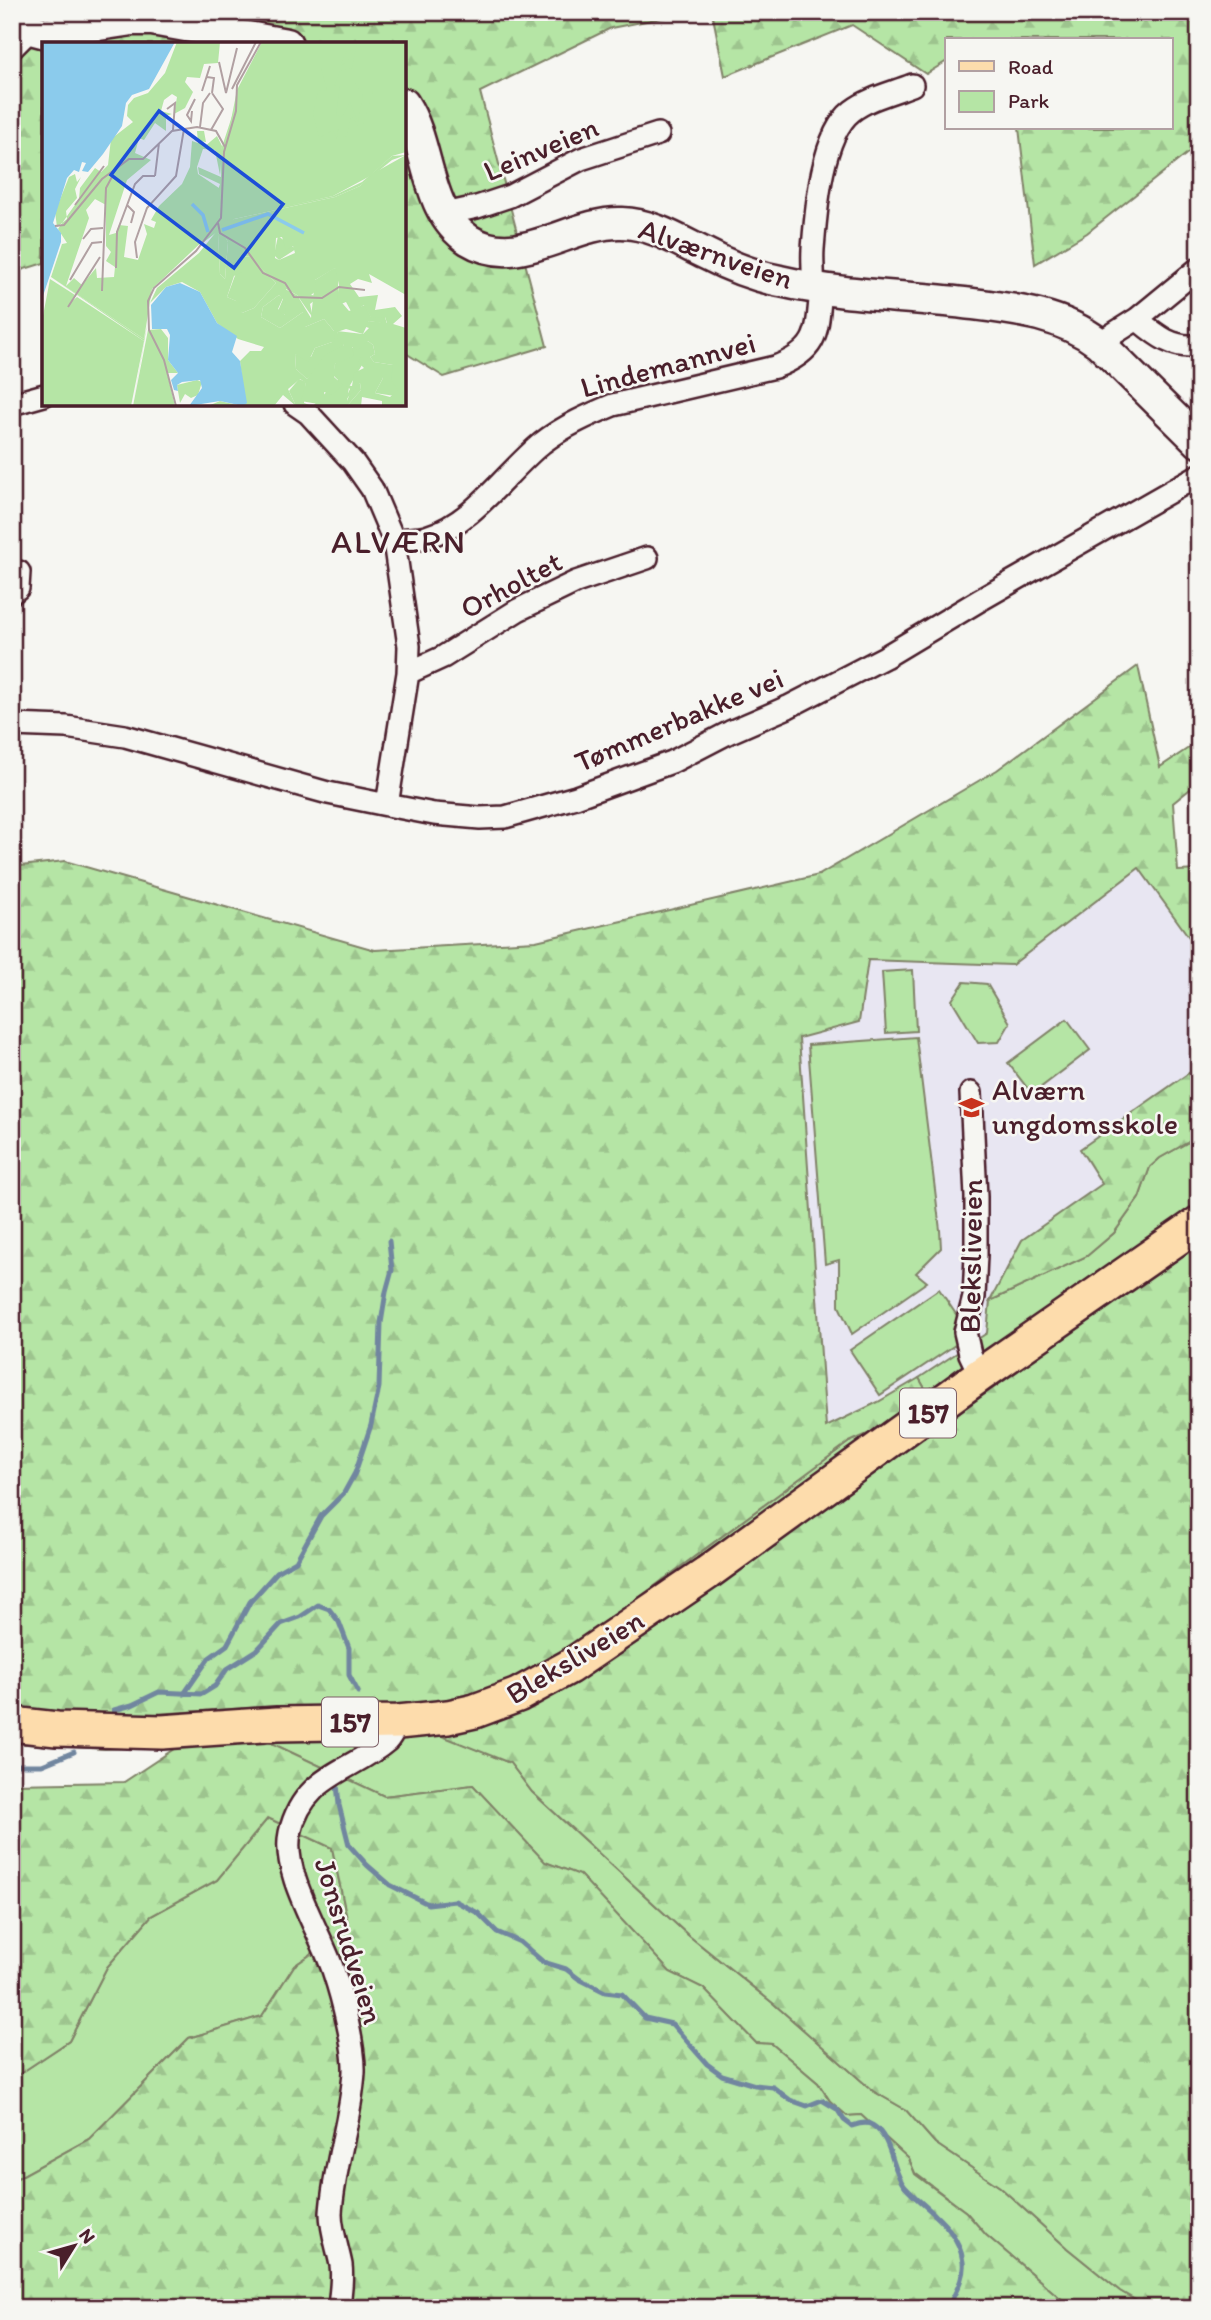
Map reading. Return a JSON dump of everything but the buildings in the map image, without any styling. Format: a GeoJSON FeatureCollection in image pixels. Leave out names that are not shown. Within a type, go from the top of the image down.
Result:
{"type":"FeatureCollection","features":[{"type":"Feature","properties":{"kind":"main road"},"geometry":{"type":"LineString","coordinates":[[18,34],[152,20],[276,42]]}},
{"type":"Feature","properties":{"kind":"main road","name":"Alværnveien"},"geometry":{"type":"LineString","coordinates":[[406,108],[419,134],[433,188],[445,214],[459,232],[486,247],[505,250],[529,247],[592,225],[632,223],[655,229],[744,271],[781,282],[1026,311],[1071,325],[1100,343],[1199,442]]}},
{"type":"Feature","properties":{"kind":"main road","name":"Bleksliveien"},"geometry":{"type":"LineString","coordinates":[[12,1724],[57,1729],[140,1732],[277,1724],[398,1723],[475,1711],[518,1695],[569,1667],[718,1565],[980,1375],[1199,1223]]}},
{"type":"Feature","properties":{"kind":"street","name":"Lindemannvei"},"geometry":{"type":"LineString","coordinates":[[394,541],[425,537],[447,528],[465,515],[543,442],[590,414],[613,405],[775,367],[800,355],[812,342],[816,332],[817,287],[813,252],[819,197],[836,132],[853,111],[912,85]]}},
{"type":"Feature","properties":{"kind":"street","name":"Leinveien"},"geometry":{"type":"LineString","coordinates":[[445,214],[510,196],[581,159],[658,135]]}},
{"type":"Feature","properties":{"kind":"street"},"geometry":{"type":"LineString","coordinates":[[1100,343],[1137,318],[1199,268]]}},
{"type":"Feature","properties":{"kind":"street"},"geometry":{"type":"LineString","coordinates":[[1137,318],[1171,343],[1199,345]]}},
{"type":"Feature","properties":{"kind":"street"},"geometry":{"type":"LineString","coordinates":[[12,404],[42,396]]}},
{"type":"Feature","properties":{"kind":"street"},"geometry":{"type":"LineString","coordinates":[[298,406],[344,452],[372,489],[394,541],[409,646],[408,673],[387,805]]}},
{"type":"Feature","properties":{"kind":"street","name":"Tømmerbakke vei"},"geometry":{"type":"LineString","coordinates":[[12,725],[66,727],[125,736],[328,793],[434,814],[505,817],[576,797],[673,762],[885,657],[1199,475]]}},
{"type":"Feature","properties":{"kind":"street","name":"Orholtet"},"geometry":{"type":"LineString","coordinates":[[408,673],[443,657],[518,610],[576,582],[647,558]]}},
{"type":"Feature","properties":{"kind":"street"},"geometry":{"type":"LineString","coordinates":[[12,593],[18,588],[19,572]]}},
{"type":"Feature","properties":{"kind":"street","name":"Bleksliveien"},"geometry":{"type":"LineString","coordinates":[[971,1093],[976,1255],[974,1297],[965,1332],[970,1354],[980,1375]]}},
{"type":"Feature","properties":{"kind":"street","name":"Jonsrudveien"},"geometry":{"type":"LineString","coordinates":[[339,2308],[341,2269],[331,2218],[332,2197],[350,2108],[354,2069],[334,1972],[292,1868],[289,1835],[297,1814],[313,1790],[342,1768],[389,1740],[398,1723]]}},
{"type":"Feature","properties":{"kind":"shaded area","name":"Alværn ungdomsskole"},"geometry":{"type":"Polygon","coordinates":[[[1139,868],[1199,951],[1199,1066],[1081,1149],[1102,1184],[1022,1240],[990,1301],[987,1333],[919,1378],[826,1428],[799,1037],[859,1022],[868,960],[1012,965],[1139,868]]]}},
{"type":"Feature","properties":{"kind":"green space"},"geometry":{"type":"Polygon","coordinates":[[[12,12],[692,12],[611,28],[480,92],[547,346],[444,377],[406,353],[406,42],[42,42],[42,264],[12,273],[12,12]]]}},
{"type":"Feature","properties":{"kind":"green space"},"geometry":{"type":"Polygon","coordinates":[[[712,12],[1199,12],[1199,144],[1087,233],[1035,264],[1019,130],[1172,130],[1172,38],[945,38],[945,62],[926,74],[852,25],[725,76],[712,12]]]}},
{"type":"Feature","properties":{"kind":"green space"},"geometry":{"type":"Polygon","coordinates":[[[1138,666],[1160,767],[1199,741],[1199,782],[1173,803],[1178,871],[1199,870],[1199,951],[1139,868],[1012,965],[868,960],[859,1022],[799,1038],[826,1427],[878,1402],[919,1378],[927,1392],[870,1433],[849,1442],[563,1654],[509,1682],[454,1699],[402,1705],[266,1707],[155,1714],[85,1714],[12,1707],[12,867],[65,861],[375,950],[536,941],[819,875],[997,770],[1138,666]]]}},
{"type":"Feature","properties":{"kind":"green space"},"geometry":{"type":"Polygon","coordinates":[[[913,970],[916,1031],[886,1033],[882,972],[913,970]]]}},
{"type":"Feature","properties":{"kind":"green space"},"geometry":{"type":"Polygon","coordinates":[[[964,982],[987,984],[1010,1023],[999,1042],[978,1043],[952,1000],[964,982]]]}},
{"type":"Feature","properties":{"kind":"green space"},"geometry":{"type":"Polygon","coordinates":[[[1067,1019],[1090,1050],[1032,1094],[1008,1063],[1067,1019]]]}},
{"type":"Feature","properties":{"kind":"green space"},"geometry":{"type":"Polygon","coordinates":[[[916,1037],[941,1248],[916,1273],[927,1282],[852,1334],[839,1306],[839,1260],[825,1264],[808,1045],[916,1037]]]}},
{"type":"Feature","properties":{"kind":"green space"},"geometry":{"type":"Polygon","coordinates":[[[1199,1066],[1199,1136],[1160,1158],[1150,1167],[1139,1198],[1114,1233],[1087,1256],[990,1301],[1022,1240],[1102,1184],[1080,1149],[1199,1066]]]}},
{"type":"Feature","properties":{"kind":"green space"},"geometry":{"type":"Polygon","coordinates":[[[1199,1136],[1199,1245],[995,1386],[595,1671],[544,1701],[472,1729],[444,1736],[510,1763],[532,1792],[688,1935],[774,2004],[873,2091],[906,2110],[935,2143],[1000,2187],[1067,2248],[1120,2291],[1149,2308],[1072,2308],[986,2235],[966,2212],[915,2173],[909,2159],[861,2115],[847,2116],[830,2101],[818,2083],[772,2044],[756,2043],[703,1988],[670,1972],[580,1875],[545,1862],[473,1785],[384,1796],[267,1741],[105,1749],[12,1743],[12,1707],[85,1714],[155,1714],[266,1707],[402,1705],[563,1654],[849,1442],[870,1433],[927,1392],[919,1378],[987,1333],[990,1301],[1087,1256],[1114,1233],[1139,1198],[1150,1167],[1160,1158],[1199,1136]]]}},
{"type":"Feature","properties":{"kind":"green space"},"geometry":{"type":"Polygon","coordinates":[[[1199,1245],[1199,2308],[1149,2308],[1120,2291],[1067,2248],[1000,2187],[935,2143],[906,2110],[873,2091],[774,2004],[688,1935],[532,1792],[510,1763],[442,1736],[470,1729],[520,1710],[567,1687],[612,1659],[1199,1245]]]}},
{"type":"Feature","properties":{"kind":"green space"},"geometry":{"type":"Polygon","coordinates":[[[939,1289],[970,1335],[880,1395],[850,1350],[939,1289]]]}},
{"type":"Feature","properties":{"kind":"green space"},"geometry":{"type":"Polygon","coordinates":[[[267,1741],[384,1796],[473,1785],[545,1862],[580,1875],[670,1972],[703,1988],[756,2043],[772,2044],[818,2083],[830,2101],[847,2116],[861,2115],[909,2159],[915,2174],[966,2212],[986,2235],[1072,2308],[12,2308],[12,2181],[89,2139],[189,2038],[262,2016],[294,1966],[349,1928],[332,1848],[268,1818],[217,1880],[151,1916],[107,1967],[69,2041],[12,2079],[12,1784],[124,1782],[177,1747],[267,1741]]]}},
{"type":"Feature","properties":{"kind":"green space"},"geometry":{"type":"Polygon","coordinates":[[[268,1818],[332,1848],[349,1928],[294,1966],[262,2016],[189,2038],[89,2139],[12,2181],[12,2079],[69,2041],[107,1967],[151,1916],[217,1880],[268,1818]]]}},
{"type":"Feature","properties":{"kind":"waterway"},"geometry":{"type":"LineString","coordinates":[[184,1694],[209,1658],[227,1645],[250,1602],[277,1572],[296,1561],[321,1516],[344,1493],[355,1473],[371,1425],[379,1387],[381,1323],[392,1270],[389,1241]]}},
{"type":"Feature","properties":{"kind":"waterway"},"geometry":{"type":"LineString","coordinates":[[114,1710],[159,1692],[202,1694],[215,1686],[227,1669],[257,1650],[281,1624],[300,1617],[318,1605],[329,1609],[339,1622],[349,1648],[349,1675],[358,1692]]}},
{"type":"Feature","properties":{"kind":"waterway"},"geometry":{"type":"LineString","coordinates":[[12,1765],[42,1765],[74,1752]]}},
{"type":"Feature","properties":{"kind":"waterway"},"geometry":{"type":"LineString","coordinates":[[337,1784],[349,1845],[390,1885],[428,1904],[455,1901],[478,1913],[497,1932],[520,1942],[543,1962],[566,1969],[605,1992],[622,1994],[645,2018],[672,2024],[707,2064],[722,2075],[755,2085],[773,2087],[790,2100],[807,2106],[822,2100],[837,2109],[852,2126],[867,2123],[879,2131],[888,2146],[900,2180],[948,2229],[960,2250],[962,2274],[948,2308]]}},
{"type":"Feature","properties":{"kind":"place","name":"Alværn ungdomsskole"},"geometry":{"type":"Point","coordinates":[972,1107]}},
{"type":"Feature","properties":{"kind":"district","name":"ALVÆRN"},"geometry":{"type":"Point","coordinates":[399,541]}}]}
